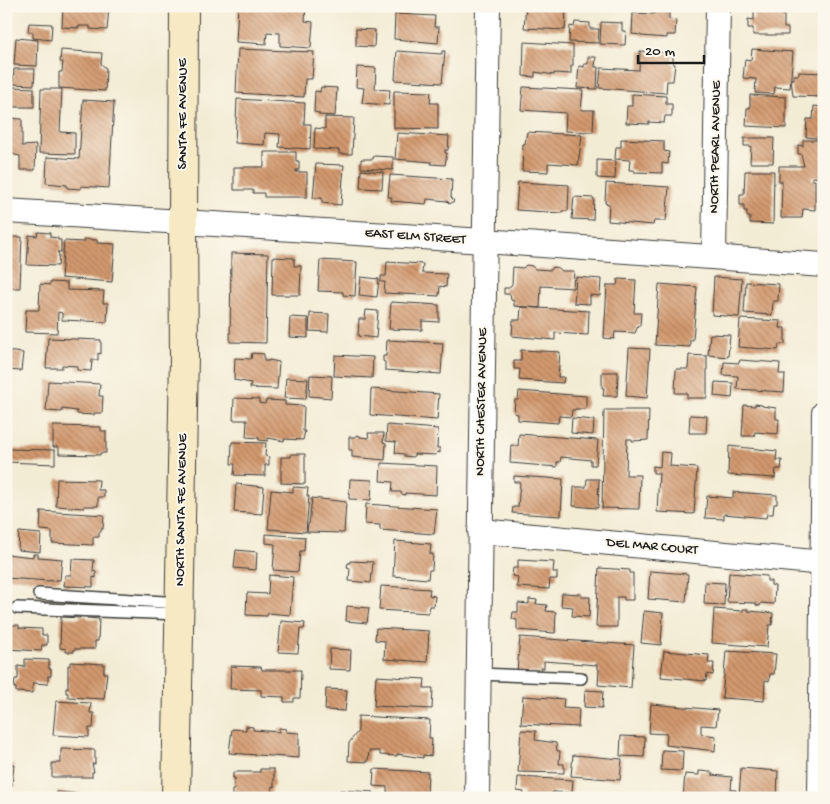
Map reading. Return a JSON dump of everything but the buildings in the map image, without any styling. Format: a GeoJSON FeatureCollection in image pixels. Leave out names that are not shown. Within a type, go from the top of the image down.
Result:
{"type":"FeatureCollection","features":[{"type":"Feature","properties":{"kind":"main road","name":"SANTA FE AVENUE"},"geometry":{"type":"LineString","coordinates":[[183,222],[184,6]]}},
{"type":"Feature","properties":{"kind":"main road","name":"NORTH SANTA FE AVENUE"},"geometry":{"type":"LineString","coordinates":[[176,798],[184,355],[183,222]]}},
{"type":"Feature","properties":{"kind":"street","name":"NORTH CHESTER AVENUE"},"geometry":{"type":"LineString","coordinates":[[478,798],[488,6]]}},
{"type":"Feature","properties":{"kind":"street","name":"NORTH PEARL AVENUE"},"geometry":{"type":"LineString","coordinates":[[714,257],[718,6]]}},
{"type":"Feature","properties":{"kind":"street","name":"EAST ELM STREET"},"geometry":{"type":"LineString","coordinates":[[6,211],[484,241],[824,265]]}},
{"type":"Feature","properties":{"kind":"street"},"geometry":{"type":"LineString","coordinates":[[820,798],[824,413]]}},
{"type":"Feature","properties":{"kind":"street","name":"DEL MAR COURT"},"geometry":{"type":"LineString","coordinates":[[480,531],[823,563]]}},
{"type":"Feature","properties":{"kind":"lane"},"geometry":{"type":"LineString","coordinates":[[39,594],[180,608]]}},
{"type":"Feature","properties":{"kind":"lane"},"geometry":{"type":"LineString","coordinates":[[17,608],[180,608]]}},
{"type":"Feature","properties":{"kind":"lane"},"geometry":{"type":"LineString","coordinates":[[479,674],[581,678]]}}]}
